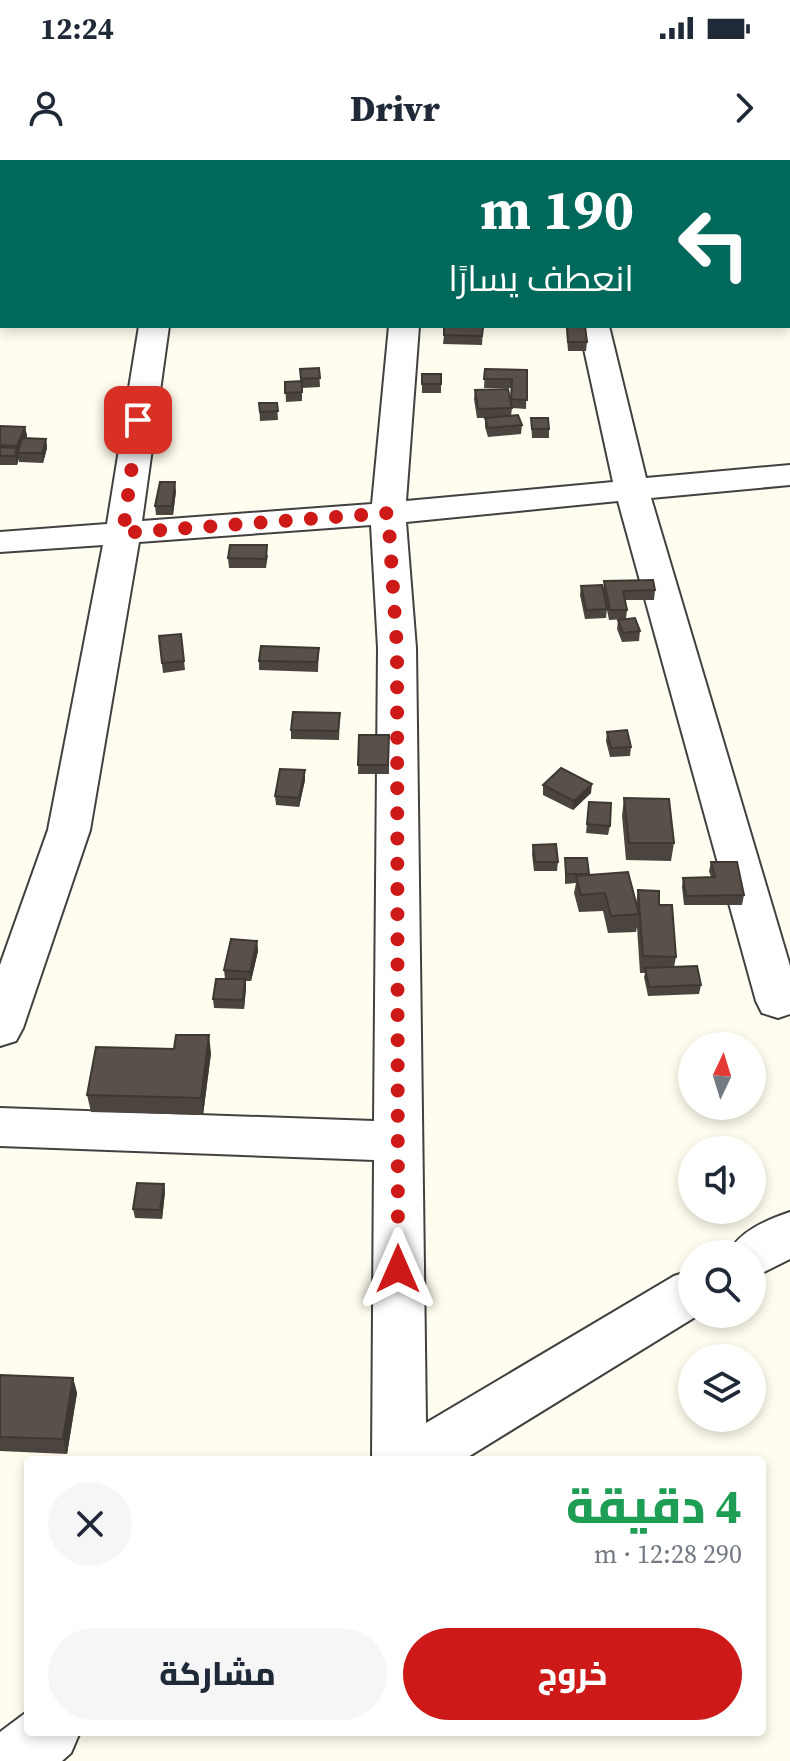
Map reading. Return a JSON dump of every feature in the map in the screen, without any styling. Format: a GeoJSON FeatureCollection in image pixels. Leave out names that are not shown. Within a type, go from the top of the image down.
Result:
{"type":"FeatureCollection","features":[{"type":"Feature","properties":{"kind":"street"},"geometry":{"type":"LineString","coordinates":[[0,1028],[69,830],[123,533],[154,328]]}},
{"type":"Feature","properties":{"kind":"street"},"geometry":{"type":"LineString","coordinates":[[399,1456],[397,648],[388,513],[404,328]]}},
{"type":"Feature","properties":{"kind":"street"},"geometry":{"type":"LineString","coordinates":[[594,328],[632,490],[778,1001]]}},
{"type":"Feature","properties":{"kind":"street"},"geometry":{"type":"LineString","coordinates":[[0,542],[388,513],[790,475]]}},
{"type":"Feature","properties":{"kind":"street"},"geometry":{"type":"LineString","coordinates":[[0,1127],[398,1141]]}},
{"type":"Feature","properties":{"kind":"street"},"geometry":{"type":"LineString","coordinates":[[766,1248],[790,1233]]}},
{"type":"Feature","properties":{"kind":"street"},"geometry":{"type":"LineString","coordinates":[[421,1456],[678,1300]]}},
{"type":"Feature","properties":{"kind":"street"},"geometry":{"type":"LineString","coordinates":[[12,1761],[45,1736]]}},
{"type":"Feature","properties":{"kind":"building"},"geometry":{"type":"Polygon","coordinates":[[[444,328],[483,328],[482,336],[444,335],[444,328]]]}},
{"type":"Feature","properties":{"kind":"building"},"geometry":{"type":"Polygon","coordinates":[[[567,328],[585,328],[587,342],[568,342],[567,328]]]}},
{"type":"Feature","properties":{"kind":"building"},"geometry":{"type":"Polygon","coordinates":[[[319,368],[320,378],[301,379],[300,369],[319,368]]]}},
{"type":"Feature","properties":{"kind":"building"},"geometry":{"type":"Polygon","coordinates":[[[485,369],[527,370],[527,400],[511,399],[512,379],[484,379],[485,369]]]}},
{"type":"Feature","properties":{"kind":"building"},"geometry":{"type":"Polygon","coordinates":[[[422,374],[441,374],[441,384],[422,384],[422,374]]]}},
{"type":"Feature","properties":{"kind":"building"},"geometry":{"type":"Polygon","coordinates":[[[302,381],[302,392],[285,393],[285,382],[302,381]]]}},
{"type":"Feature","properties":{"kind":"building"},"geometry":{"type":"Polygon","coordinates":[[[508,389],[512,408],[478,409],[475,390],[508,389]]]}},
{"type":"Feature","properties":{"kind":"building"},"geometry":{"type":"Polygon","coordinates":[[[259,403],[277,403],[278,411],[260,412],[259,403]]]}},
{"type":"Feature","properties":{"kind":"building"},"geometry":{"type":"Polygon","coordinates":[[[518,415],[522,425],[488,428],[485,418],[518,415]]]}},
{"type":"Feature","properties":{"kind":"building"},"geometry":{"type":"Polygon","coordinates":[[[531,418],[548,418],[549,429],[532,429],[531,418]]]}},
{"type":"Feature","properties":{"kind":"building"},"geometry":{"type":"Polygon","coordinates":[[[0,426],[25,427],[17,446],[0,445],[0,426]]]}},
{"type":"Feature","properties":{"kind":"building"},"geometry":{"type":"Polygon","coordinates":[[[22,438],[46,439],[42,453],[18,453],[22,438]]]}},
{"type":"Feature","properties":{"kind":"building"},"geometry":{"type":"Polygon","coordinates":[[[0,447],[17,448],[15,456],[0,456],[0,447]]]}},
{"type":"Feature","properties":{"kind":"building"},"geometry":{"type":"Polygon","coordinates":[[[160,482],[175,482],[172,506],[155,506],[160,482]]]}},
{"type":"Feature","properties":{"kind":"building"},"geometry":{"type":"Polygon","coordinates":[[[230,545],[267,545],[266,559],[228,558],[230,545]]]}},
{"type":"Feature","properties":{"kind":"building"},"geometry":{"type":"Polygon","coordinates":[[[653,580],[655,590],[623,591],[627,610],[610,610],[604,581],[653,580]]]}},
{"type":"Feature","properties":{"kind":"building"},"geometry":{"type":"Polygon","coordinates":[[[602,585],[607,609],[586,610],[581,586],[602,585]]]}},
{"type":"Feature","properties":{"kind":"building"},"geometry":{"type":"Polygon","coordinates":[[[635,618],[640,631],[623,633],[618,620],[635,618]]]}},
{"type":"Feature","properties":{"kind":"building"},"geometry":{"type":"Polygon","coordinates":[[[181,634],[184,661],[162,663],[159,636],[181,634]]]}},
{"type":"Feature","properties":{"kind":"building"},"geometry":{"type":"Polygon","coordinates":[[[261,646],[319,648],[317,662],[259,661],[261,646]]]}},
{"type":"Feature","properties":{"kind":"building"},"geometry":{"type":"Polygon","coordinates":[[[293,712],[340,713],[338,731],[291,730],[293,712]]]}},
{"type":"Feature","properties":{"kind":"building"},"geometry":{"type":"Polygon","coordinates":[[[627,730],[631,747],[611,748],[607,732],[627,730]]]}},
{"type":"Feature","properties":{"kind":"building"},"geometry":{"type":"Polygon","coordinates":[[[359,735],[389,735],[388,765],[358,765],[359,735]]]}},
{"type":"Feature","properties":{"kind":"building"},"geometry":{"type":"Polygon","coordinates":[[[561,768],[592,784],[574,801],[543,785],[561,768]]]}},
{"type":"Feature","properties":{"kind":"building"},"geometry":{"type":"Polygon","coordinates":[[[280,769],[305,770],[299,798],[275,796],[280,769]]]}},
{"type":"Feature","properties":{"kind":"building"},"geometry":{"type":"Polygon","coordinates":[[[624,798],[669,799],[674,843],[629,843],[624,798]]]}},
{"type":"Feature","properties":{"kind":"building"},"geometry":{"type":"Polygon","coordinates":[[[589,802],[611,803],[610,826],[587,824],[589,802]]]}},
{"type":"Feature","properties":{"kind":"building"},"geometry":{"type":"Polygon","coordinates":[[[556,844],[558,862],[535,862],[533,845],[556,844]]]}},
{"type":"Feature","properties":{"kind":"building"},"geometry":{"type":"Polygon","coordinates":[[[565,858],[587,858],[589,874],[566,874],[565,858]]]}},
{"type":"Feature","properties":{"kind":"building"},"geometry":{"type":"Polygon","coordinates":[[[711,862],[737,862],[744,895],[686,896],[683,878],[715,877],[711,862]]]}},
{"type":"Feature","properties":{"kind":"building"},"geometry":{"type":"Polygon","coordinates":[[[628,872],[639,914],[611,916],[605,893],[581,895],[576,876],[628,872]]]}},
{"type":"Feature","properties":{"kind":"building"},"geometry":{"type":"Polygon","coordinates":[[[638,890],[659,891],[659,905],[672,905],[676,957],[643,956],[638,890]]]}},
{"type":"Feature","properties":{"kind":"building"},"geometry":{"type":"Polygon","coordinates":[[[231,939],[257,941],[250,972],[224,970],[231,939]]]}},
{"type":"Feature","properties":{"kind":"building"},"geometry":{"type":"Polygon","coordinates":[[[697,966],[701,985],[649,987],[645,968],[697,966]]]}},
{"type":"Feature","properties":{"kind":"building"},"geometry":{"type":"Polygon","coordinates":[[[216,979],[245,979],[243,1000],[213,999],[216,979]]]}},
{"type":"Feature","properties":{"kind":"building"},"geometry":{"type":"Polygon","coordinates":[[[176,1035],[209,1035],[201,1098],[87,1095],[96,1047],[174,1049],[176,1035]]]}},
{"type":"Feature","properties":{"kind":"building"},"geometry":{"type":"Polygon","coordinates":[[[137,1183],[164,1184],[160,1210],[133,1209],[137,1183]]]}},
{"type":"Feature","properties":{"kind":"building"},"geometry":{"type":"Polygon","coordinates":[[[0,1375],[73,1378],[63,1439],[0,1437],[0,1375]]]}},
{"type":"Feature","properties":{"kind":"route"},"geometry":{"type":"LineString","coordinates":[[138,420],[123,533],[388,513],[397,648],[398,1269]]}}]}
